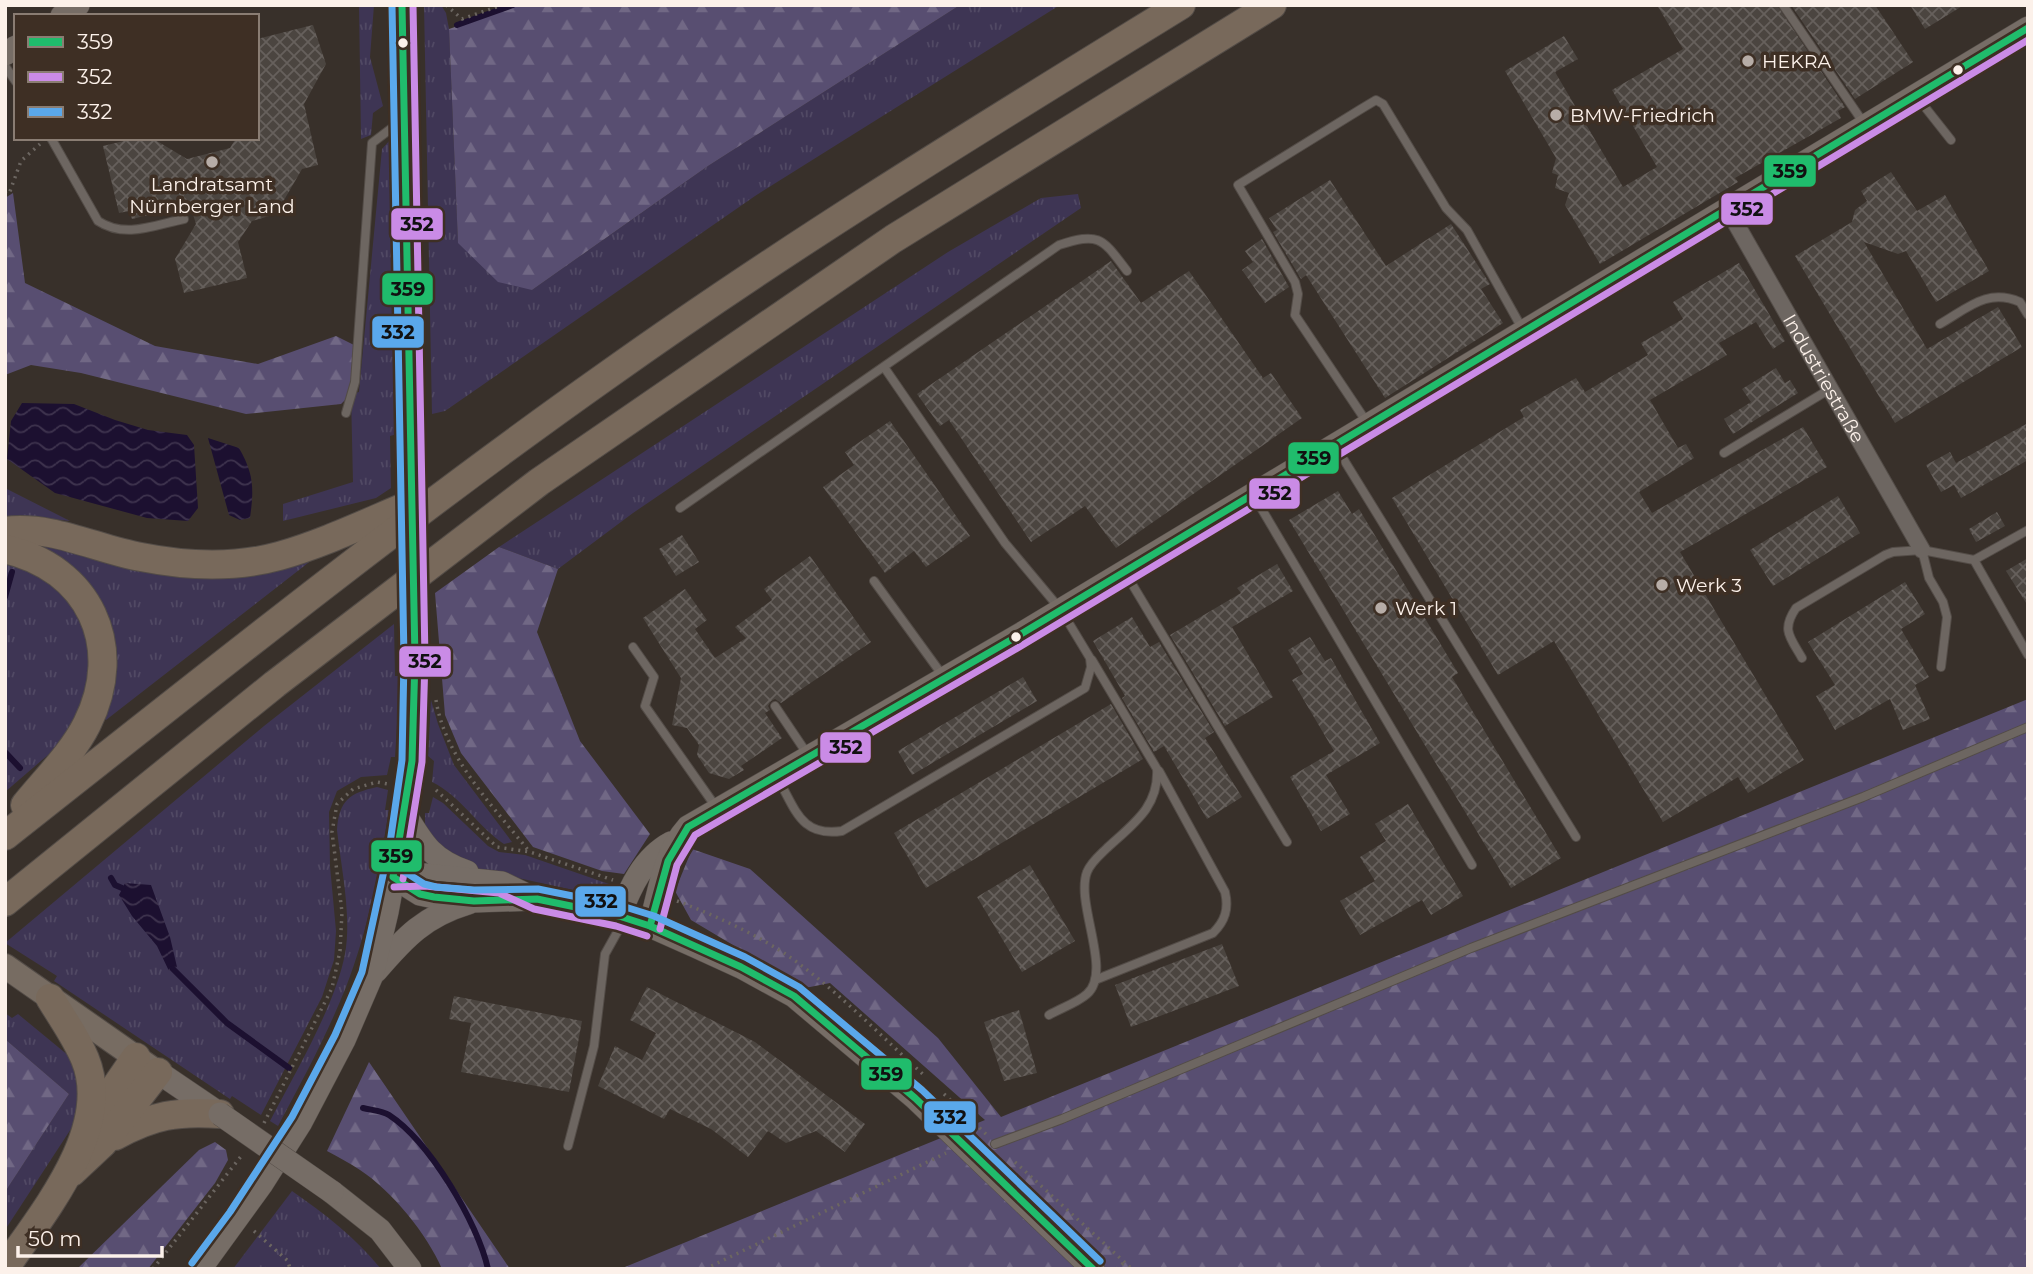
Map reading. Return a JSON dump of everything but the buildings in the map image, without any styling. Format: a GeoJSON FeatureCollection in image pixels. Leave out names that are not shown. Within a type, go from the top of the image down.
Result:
{"type":"FeatureCollection","features":[{"type":"Feature","properties":{"kind":"highway"},"geometry":{"type":"LineString","coordinates":[[5,836],[446,491],[610,372],[887,187],[1181,5]]}},
{"type":"Feature","properties":{"kind":"highway"},"geometry":{"type":"LineString","coordinates":[[5,902],[275,684],[539,482],[892,240],[1272,5]]}},
{"type":"Feature","properties":{"kind":"highway"},"geometry":{"type":"LineString","coordinates":[[5,531],[19,529],[51,532],[138,556],[180,564],[231,564],[278,556],[446,491]]}},
{"type":"Feature","properties":{"kind":"highway"},"geometry":{"type":"LineString","coordinates":[[5,549],[44,561],[68,578],[96,623],[102,644],[103,671],[97,701],[87,725],[71,749],[5,830]]}},
{"type":"Feature","properties":{"kind":"highway"},"geometry":{"type":"LineString","coordinates":[[42,993],[72,1032],[86,1061],[91,1088],[94,1136]]}},
{"type":"Feature","properties":{"kind":"highway"},"geometry":{"type":"LineString","coordinates":[[5,1268],[94,1136],[147,1065]]}},
{"type":"Feature","properties":{"kind":"highway"},"geometry":{"type":"LineString","coordinates":[[94,1136],[164,1115],[186,1112],[220,1114]]}},
{"type":"Feature","properties":{"kind":"main road"},"geometry":{"type":"LineString","coordinates":[[5,966],[147,1065]]}},
{"type":"Feature","properties":{"kind":"street"},"geometry":{"type":"LineString","coordinates":[[200,1269],[239,1218],[301,1122],[344,1040],[372,975],[405,814],[412,761],[415,659],[402,5]]}},
{"type":"Feature","properties":{"kind":"street"},"geometry":{"type":"LineString","coordinates":[[650,926],[666,860],[688,827],[1061,610],[2028,28]]}},
{"type":"Feature","properties":{"kind":"street","name":"Industriestraße"},"geometry":{"type":"LineString","coordinates":[[1727,208],[1922,550]]}},
{"type":"Feature","properties":{"kind":"street"},"geometry":{"type":"LineString","coordinates":[[405,814],[425,846],[447,865],[502,883],[537,899],[622,917],[650,926],[741,967],[783,990],[836,1030],[915,1098],[1093,1269]]}},
{"type":"Feature","properties":{"kind":"street"},"geometry":{"type":"LineString","coordinates":[[622,917],[631,886],[660,849],[677,840]]}},
{"type":"Feature","properties":{"kind":"street"},"geometry":{"type":"LineString","coordinates":[[393,877],[425,874],[502,883]]}},
{"type":"Feature","properties":{"kind":"street"},"geometry":{"type":"LineString","coordinates":[[393,877],[420,894],[474,901],[537,899]]}},
{"type":"Feature","properties":{"kind":"street"},"geometry":{"type":"LineString","coordinates":[[372,975],[420,925],[443,911],[474,901]]}},
{"type":"Feature","properties":{"kind":"street"},"geometry":{"type":"LineString","coordinates":[[147,1065],[332,1192],[380,1230],[410,1269]]}},
{"type":"Feature","properties":{"kind":"lane"},"geometry":{"type":"LineString","coordinates":[[1783,5],[1865,125]]}},
{"type":"Feature","properties":{"kind":"lane"},"geometry":{"type":"LineString","coordinates":[[1915,95],[1951,140]]}},
{"type":"Feature","properties":{"kind":"lane"},"geometry":{"type":"LineString","coordinates":[[1368,424],[1295,315],[1298,294],[1295,282],[1238,185],[1361,109],[1376,100],[1383,104],[1446,208],[1466,230],[1523,331]]}},
{"type":"Feature","properties":{"kind":"lane"},"geometry":{"type":"LineString","coordinates":[[346,413],[355,382],[372,143],[406,117]]}},
{"type":"Feature","properties":{"kind":"lane"},"geometry":{"type":"LineString","coordinates":[[52,140],[98,221],[108,228],[132,230],[184,219]]}},
{"type":"Feature","properties":{"kind":"lane"},"geometry":{"type":"LineString","coordinates":[[680,508],[1059,245],[1083,237],[1098,239],[1109,247],[1127,271]]}},
{"type":"Feature","properties":{"kind":"lane"},"geometry":{"type":"LineString","coordinates":[[1940,324],[1996,295],[2020,302],[2028,315]]}},
{"type":"Feature","properties":{"kind":"lane"},"geometry":{"type":"LineString","coordinates":[[884,367],[1005,543],[1061,610],[1157,769],[1225,892],[1228,904],[1226,914],[1222,925],[1213,933],[1094,980]]}},
{"type":"Feature","properties":{"kind":"lane"},"geometry":{"type":"LineString","coordinates":[[1724,453],[1830,389]]}},
{"type":"Feature","properties":{"kind":"lane"},"geometry":{"type":"LineString","coordinates":[[1334,444],[1576,837]]}},
{"type":"Feature","properties":{"kind":"lane"},"geometry":{"type":"LineString","coordinates":[[1253,494],[1472,865]]}},
{"type":"Feature","properties":{"kind":"lane"},"geometry":{"type":"LineString","coordinates":[[1802,658],[1788,632],[1788,620],[1796,608],[1885,555],[1922,550],[1974,561],[2028,530]]}},
{"type":"Feature","properties":{"kind":"lane"},"geometry":{"type":"LineString","coordinates":[[1922,550],[1929,578],[1943,602],[1947,617],[1941,667]]}},
{"type":"Feature","properties":{"kind":"lane"},"geometry":{"type":"LineString","coordinates":[[1974,561],[2028,655]]}},
{"type":"Feature","properties":{"kind":"lane"},"geometry":{"type":"LineString","coordinates":[[1125,571],[1287,842]]}},
{"type":"Feature","properties":{"kind":"lane"},"geometry":{"type":"LineString","coordinates":[[874,580],[945,679]]}},
{"type":"Feature","properties":{"kind":"lane"},"geometry":{"type":"LineString","coordinates":[[633,648],[654,677],[645,706],[718,810]]}},
{"type":"Feature","properties":{"kind":"lane"},"geometry":{"type":"LineString","coordinates":[[776,776],[801,819],[813,830],[828,833],[842,831],[1085,688],[1091,667],[1090,658]]}},
{"type":"Feature","properties":{"kind":"lane"},"geometry":{"type":"LineString","coordinates":[[775,706],[810,757]]}},
{"type":"Feature","properties":{"kind":"lane"},"geometry":{"type":"LineString","coordinates":[[995,1144],[1062,1119],[1471,948],[1863,797],[2028,727]]}},
{"type":"Feature","properties":{"kind":"lane"},"geometry":{"type":"LineString","coordinates":[[1049,1015],[1088,993],[1094,980],[1096,964],[1085,900],[1087,872],[1094,861],[1144,812],[1158,785],[1157,769]]}},
{"type":"Feature","properties":{"kind":"lane"},"geometry":{"type":"LineString","coordinates":[[568,1146],[594,1046],[605,954],[622,917]]}},
{"type":"Feature","properties":{"kind":"path"},"geometry":{"type":"LineString","coordinates":[[446,5],[462,19],[502,5]]}},
{"type":"Feature","properties":{"kind":"path"},"geometry":{"type":"LineString","coordinates":[[5,193],[9,194],[21,161],[38,145],[49,140]]}},
{"type":"Feature","properties":{"kind":"path"},"geometry":{"type":"LineString","coordinates":[[435,690],[439,717],[465,769],[530,852]]}},
{"type":"Feature","properties":{"kind":"path"},"geometry":{"type":"LineString","coordinates":[[260,1128],[332,988],[340,951],[342,912],[332,832],[337,804],[353,789],[377,782],[390,784]]}},
{"type":"Feature","properties":{"kind":"path"},"geometry":{"type":"LineString","coordinates":[[436,790],[498,847],[530,852],[631,886]]}},
{"type":"Feature","properties":{"kind":"path"},"geometry":{"type":"LineString","coordinates":[[705,1269],[964,1145]]}},
{"type":"Feature","properties":{"kind":"path"},"geometry":{"type":"LineString","coordinates":[[153,1269],[246,1148]]}},
{"type":"Feature","properties":{"kind":"path"},"geometry":{"type":"LineString","coordinates":[[239,1218],[288,1261],[290,1269]]}},
{"type":"Feature","properties":{"kind":"path"},"geometry":{"type":"LineString","coordinates":[[1115,1269],[1125,1262]]}},
{"type":"Feature","properties":{"kind":"green space"},"geometry":{"type":"Polygon","coordinates":[[[359,5],[374,5],[370,57],[383,106],[373,113],[371,135],[361,139],[359,5]]]}},
{"type":"Feature","properties":{"kind":"green space"},"geometry":{"type":"Polygon","coordinates":[[[424,5],[441,5],[446,13],[449,29],[458,242],[532,290],[708,166],[960,5],[1060,5],[755,196],[445,411],[432,414],[424,5]]]}},
{"type":"Feature","properties":{"kind":"green space"},"geometry":{"type":"Polygon","coordinates":[[[520,5],[960,5],[708,166],[532,290],[498,282],[458,243],[449,29],[520,5]]]}},
{"type":"Feature","properties":{"kind":"green space"},"geometry":{"type":"Polygon","coordinates":[[[390,140],[397,434],[390,436],[391,488],[376,498],[283,521],[283,504],[353,482],[351,394],[359,392],[382,149],[390,140]]]}},
{"type":"Feature","properties":{"kind":"green space"},"geometry":{"type":"Polygon","coordinates":[[[13,193],[25,283],[155,346],[258,364],[336,336],[356,346],[351,394],[341,404],[246,414],[81,373],[31,365],[5,375],[5,198],[13,193]]]}},
{"type":"Feature","properties":{"kind":"green space"},"geometry":{"type":"Polygon","coordinates":[[[1078,194],[1081,208],[633,513],[558,569],[499,547],[948,252],[1041,198],[1078,194]]]}},
{"type":"Feature","properties":{"kind":"green space"},"geometry":{"type":"Polygon","coordinates":[[[5,488],[70,521],[25,516],[5,517],[5,488]]]}},
{"type":"Feature","properties":{"kind":"green space"},"geometry":{"type":"Polygon","coordinates":[[[24,537],[104,557],[317,556],[106,720],[103,717],[115,666],[24,537]]]}},
{"type":"Feature","properties":{"kind":"green space"},"geometry":{"type":"Polygon","coordinates":[[[499,547],[558,569],[537,632],[580,741],[650,834],[624,874],[602,871],[533,847],[461,753],[445,715],[435,593],[499,547]]]}},
{"type":"Feature","properties":{"kind":"green space"},"geometry":{"type":"Polygon","coordinates":[[[5,558],[18,560],[67,595],[86,629],[92,673],[81,715],[56,748],[5,792],[5,558]]]}},
{"type":"Feature","properties":{"kind":"green space"},"geometry":{"type":"Polygon","coordinates":[[[394,624],[395,676],[400,676],[395,757],[391,757],[387,775],[361,777],[337,791],[329,812],[330,866],[336,931],[334,960],[322,997],[261,1115],[232,1096],[230,1099],[54,981],[57,976],[5,943],[264,726],[394,624]]]}},
{"type":"Feature","properties":{"kind":"green space"},"geometry":{"type":"Polygon","coordinates":[[[2028,699],[2028,1269],[620,1269],[985,1120],[830,983],[805,988],[691,920],[675,891],[692,849],[750,869],[938,1038],[1001,1117],[2028,699]]]}},
{"type":"Feature","properties":{"kind":"green space"},"geometry":{"type":"Polygon","coordinates":[[[431,700],[454,765],[512,842],[504,844],[494,837],[452,795],[432,782],[434,761],[428,756],[431,700]]]}},
{"type":"Feature","properties":{"kind":"green space"},"geometry":{"type":"Polygon","coordinates":[[[377,787],[388,790],[385,810],[389,810],[377,878],[361,944],[331,1023],[278,1126],[270,1121],[333,995],[345,954],[347,908],[337,830],[340,811],[353,795],[377,787]]]}},
{"type":"Feature","properties":{"kind":"green space"},"geometry":{"type":"Polygon","coordinates":[[[433,797],[443,803],[488,846],[499,852],[525,855],[612,885],[614,889],[596,893],[573,890],[472,868],[449,857],[425,826],[425,813],[429,813],[433,797]]]}},
{"type":"Feature","properties":{"kind":"green space"},"geometry":{"type":"Polygon","coordinates":[[[5,1013],[12,1018],[18,1014],[69,1056],[81,1081],[82,1112],[5,1230],[5,1192],[69,1094],[5,1039],[5,1013]]]}},
{"type":"Feature","properties":{"kind":"green space"},"geometry":{"type":"Polygon","coordinates":[[[5,1039],[69,1094],[5,1192],[5,1039]]]}},
{"type":"Feature","properties":{"kind":"green space"},"geometry":{"type":"Polygon","coordinates":[[[369,1062],[510,1269],[442,1269],[427,1242],[396,1201],[360,1170],[327,1151],[369,1062]]]}},
{"type":"Feature","properties":{"kind":"green space"},"geometry":{"type":"Polygon","coordinates":[[[215,1142],[226,1150],[228,1160],[215,1183],[148,1269],[77,1269],[199,1150],[215,1142]]]}},
{"type":"Feature","properties":{"kind":"green space"},"geometry":{"type":"Polygon","coordinates":[[[292,1191],[340,1227],[381,1269],[233,1269],[292,1191]]]}},
{"type":"Feature","properties":{"kind":"water"},"geometry":{"type":"Polygon","coordinates":[[[22,403],[74,404],[148,430],[187,435],[194,445],[198,508],[188,521],[147,518],[55,493],[7,459],[11,421],[22,403]]]}},
{"type":"Feature","properties":{"kind":"water"},"geometry":{"type":"Polygon","coordinates":[[[208,438],[239,448],[244,457],[252,482],[250,518],[240,520],[229,515],[208,438]]]}},
{"type":"Feature","properties":{"kind":"water"},"geometry":{"type":"Polygon","coordinates":[[[125,883],[151,885],[170,937],[177,967],[169,971],[157,946],[132,916],[119,895],[125,883]]]}},
{"type":"Feature","properties":{"kind":"waterway"},"geometry":{"type":"LineString","coordinates":[[457,25],[513,5]]}},
{"type":"Feature","properties":{"kind":"waterway"},"geometry":{"type":"LineString","coordinates":[[5,597],[12,572]]}},
{"type":"Feature","properties":{"kind":"waterway"},"geometry":{"type":"LineString","coordinates":[[5,752],[20,768]]}},
{"type":"Feature","properties":{"kind":"waterway"},"geometry":{"type":"LineString","coordinates":[[111,878],[115,885],[122,888]]}},
{"type":"Feature","properties":{"kind":"waterway"},"geometry":{"type":"LineString","coordinates":[[173,969],[227,1023],[289,1068]]}},
{"type":"Feature","properties":{"kind":"waterway"},"geometry":{"type":"LineString","coordinates":[[363,1108],[389,1115],[404,1127],[435,1163],[463,1207],[483,1250],[488,1269]]}},
{"type":"Feature","properties":{"kind":"transit line","name":"332"},"geometry":{"type":"LineString","coordinates":[[192,1263],[230,1212],[292,1117],[335,1035],[362,972],[390,843],[402,760],[404,659],[392,5]]}},
{"type":"Feature","properties":{"kind":"transit line","name":"359"},"geometry":{"type":"LineString","coordinates":[[402,5],[415,659],[412,761],[393,877],[420,894],[434,897],[474,901],[537,899],[619,916],[650,926],[741,967],[794,996],[915,1098],[1093,1269]]}},
{"type":"Feature","properties":{"kind":"transit line","name":"352"},"geometry":{"type":"LineString","coordinates":[[403,879],[422,762],[425,659],[413,5]]}},
{"type":"Feature","properties":{"kind":"transit line","name":"359"},"geometry":{"type":"LineString","coordinates":[[650,926],[668,861],[688,827],[1016,637],[2028,28]]}},
{"type":"Feature","properties":{"kind":"transit line","name":"352"},"geometry":{"type":"LineString","coordinates":[[660,929],[677,865],[695,835],[1021,646],[2028,40]]}},
{"type":"Feature","properties":{"kind":"transit line","name":"332"},"geometry":{"type":"LineString","coordinates":[[399,868],[424,884],[436,887],[474,890],[538,889],[622,906],[654,916],[745,957],[799,987],[922,1090],[1100,1261]]}},
{"type":"Feature","properties":{"kind":"transit line","name":"352"},"geometry":{"type":"LineString","coordinates":[[394,887],[425,886],[499,893],[534,909],[616,926],[647,936]]}},
{"type":"Feature","properties":{"kind":"place","name":"HEKRA"},"geometry":{"type":"Point","coordinates":[1748,61]}},
{"type":"Feature","properties":{"kind":"place","name":"BMW-Friedrich"},"geometry":{"type":"Point","coordinates":[1556,115]}},
{"type":"Feature","properties":{"kind":"place","name":"Landratsamt Nürnberger Land"},"geometry":{"type":"Point","coordinates":[212,162]}},
{"type":"Feature","properties":{"kind":"place","name":"Werk 3"},"geometry":{"type":"Point","coordinates":[1662,585]}},
{"type":"Feature","properties":{"kind":"place","name":"Werk 1"},"geometry":{"type":"Point","coordinates":[1381,608]}}]}
